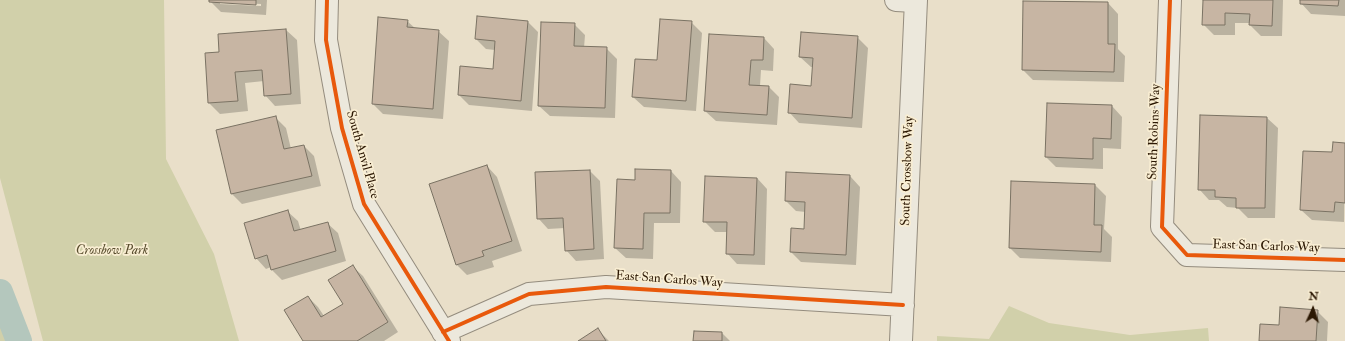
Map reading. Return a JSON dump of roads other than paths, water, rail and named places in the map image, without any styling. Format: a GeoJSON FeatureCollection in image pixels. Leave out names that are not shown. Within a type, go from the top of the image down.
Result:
{"type":"FeatureCollection","features":[{"type":"Feature","properties":{"kind":"street","name":"South Anvil Place"},"geometry":{"type":"LineString","coordinates":[[327,0],[326,40],[342,128],[364,204],[446,337]]}},
{"type":"Feature","properties":{"kind":"street","name":"South Crossbow Way"},"geometry":{"type":"LineString","coordinates":[[901,341],[909,0]]}},
{"type":"Feature","properties":{"kind":"street","name":"South Robins Way"},"geometry":{"type":"LineString","coordinates":[[1170,0],[1162,227],[1187,255]]}},
{"type":"Feature","properties":{"kind":"street","name":"East San Carlos Way"},"geometry":{"type":"LineString","coordinates":[[1187,255],[1345,260]]}},
{"type":"Feature","properties":{"kind":"street","name":"East San Carlos Way"},"geometry":{"type":"LineString","coordinates":[[446,337],[529,294],[606,286],[903,305]]}},
{"type":"Feature","properties":{"kind":"waterway"},"geometry":{"type":"LineString","coordinates":[[0,292],[19,341]]}},
{"type":"Feature","properties":{"kind":"park label","name":"Crossbow Park"},"geometry":{"type":"Point","coordinates":[112,251]}}]}
